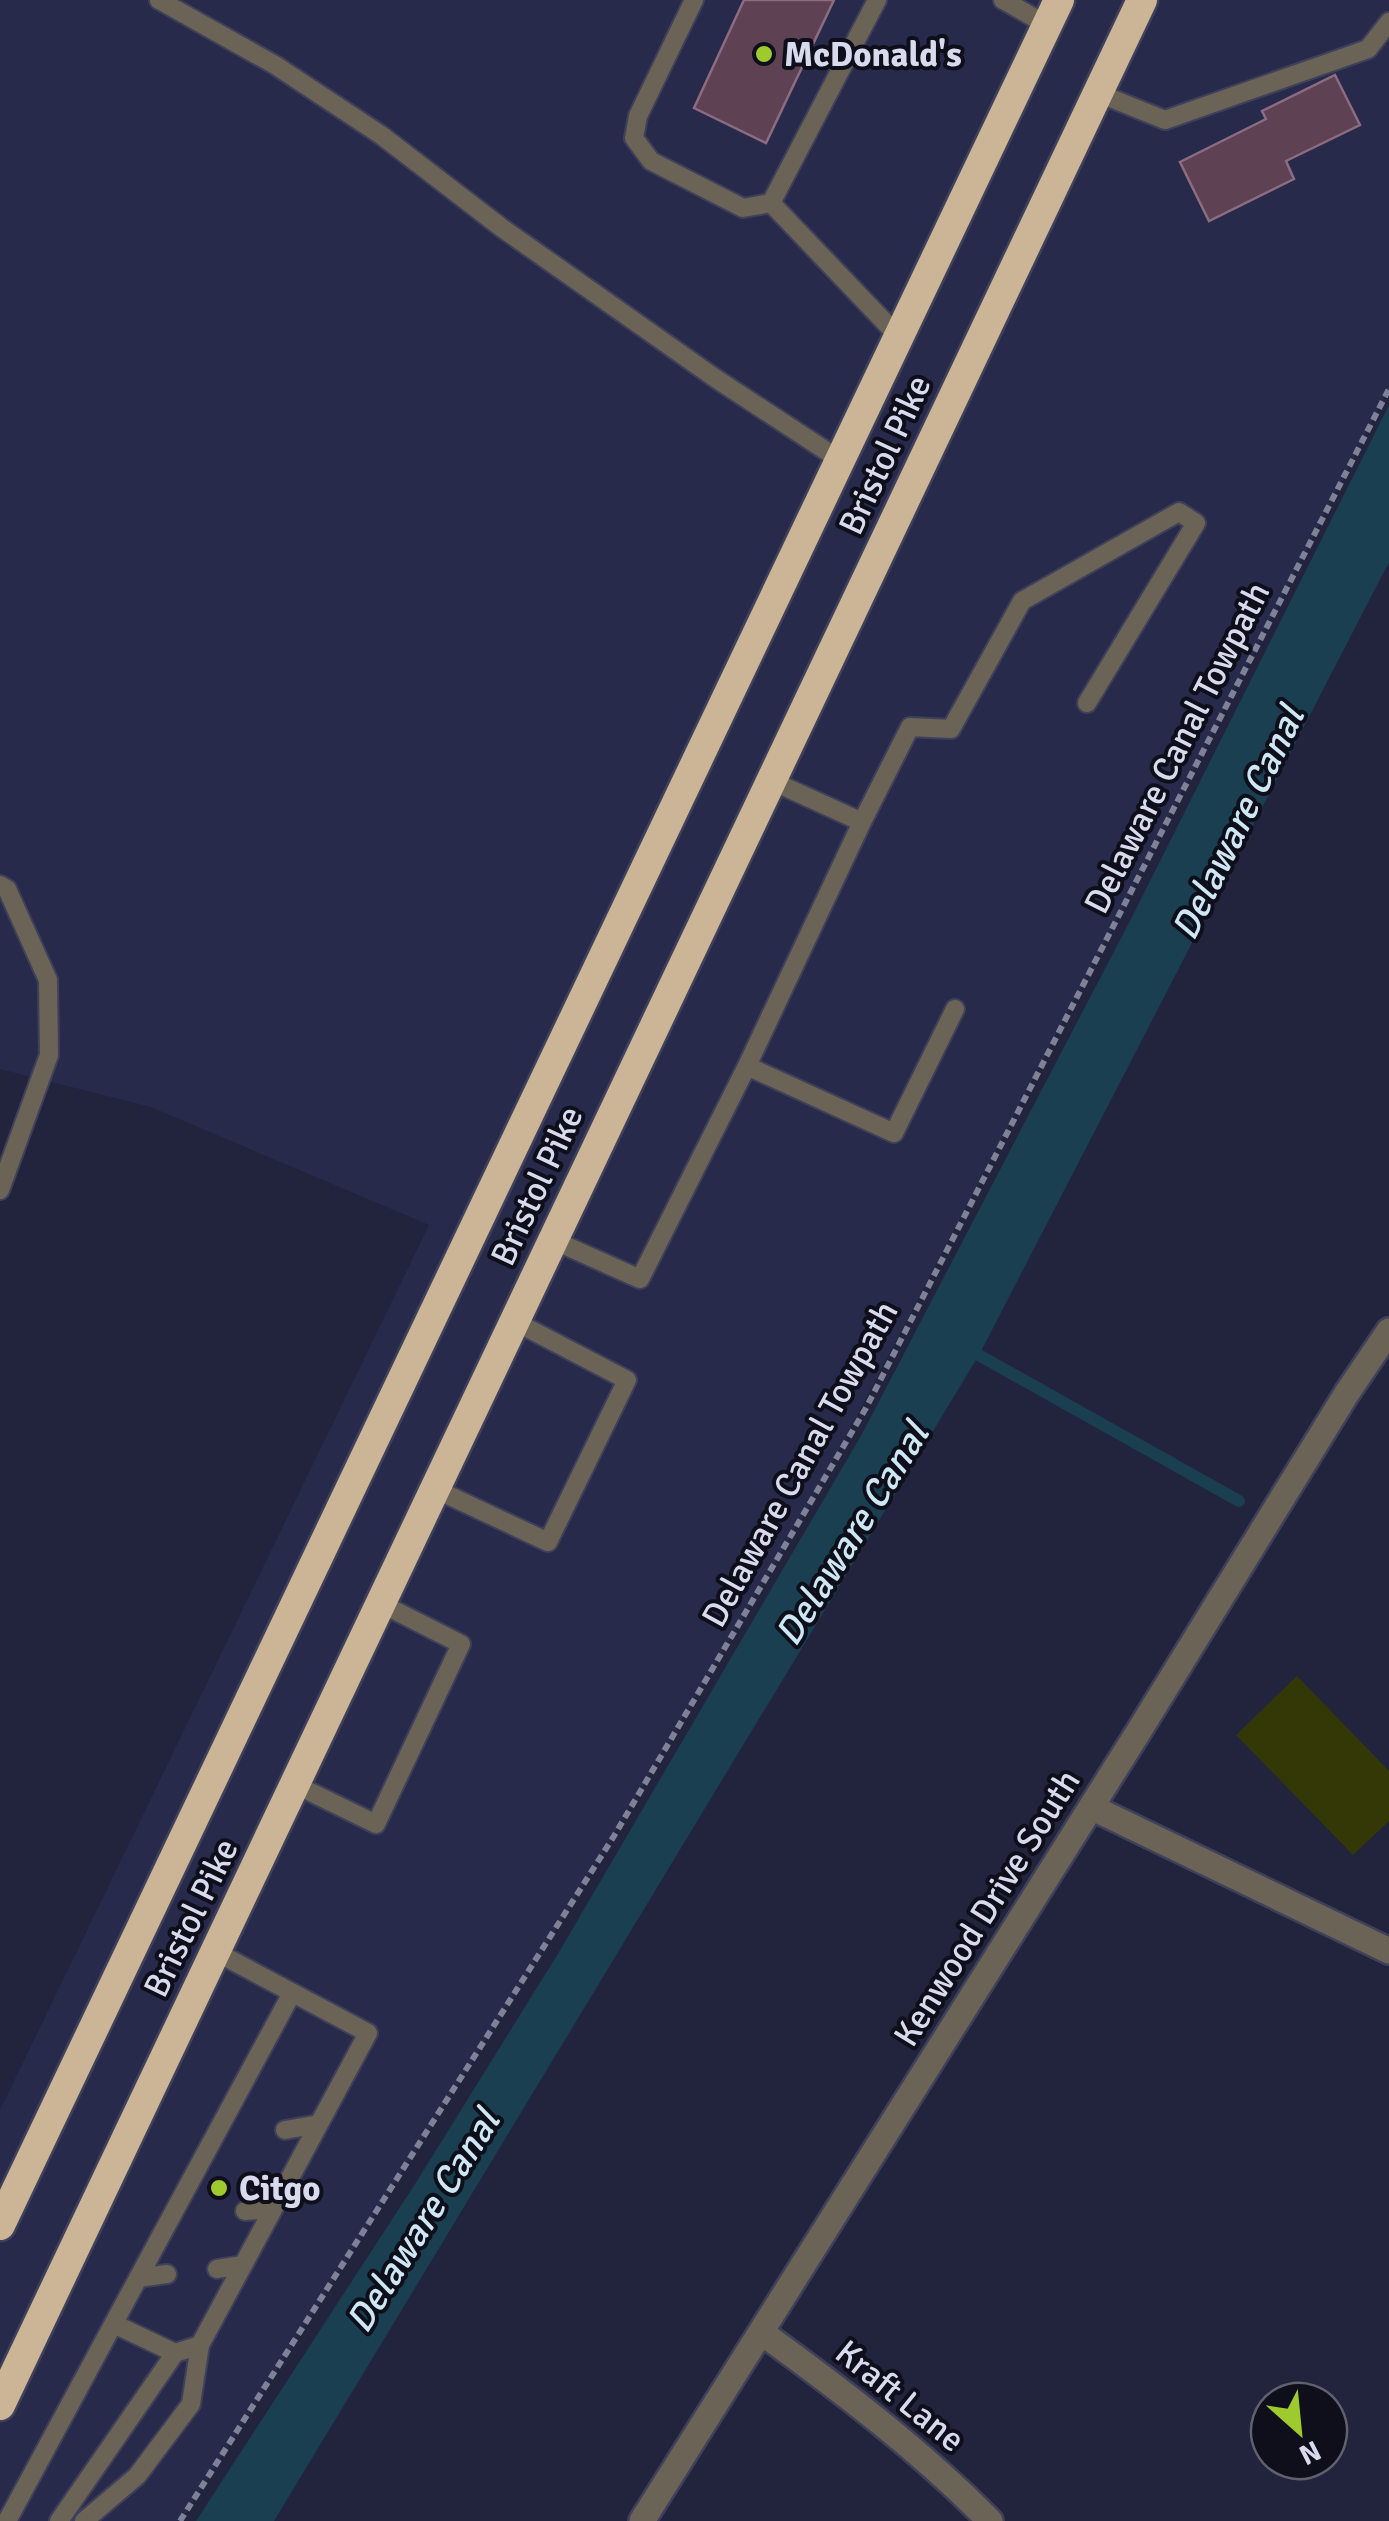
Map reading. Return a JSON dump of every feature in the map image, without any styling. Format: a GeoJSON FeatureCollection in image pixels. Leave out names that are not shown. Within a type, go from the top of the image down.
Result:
{"type":"FeatureCollection","features":[{"type":"Feature","properties":{"kind":"highway","name":"Bristol Pike"},"geometry":{"type":"LineString","coordinates":[[0,2404],[1142,0]]}},
{"type":"Feature","properties":{"kind":"highway","name":"Bristol Pike"},"geometry":{"type":"LineString","coordinates":[[0,2225],[1053,12]]}},
{"type":"Feature","properties":{"kind":"street","name":"Kenwood Drive South"},"geometry":{"type":"LineString","coordinates":[[642,2521],[1389,1331]]}},
{"type":"Feature","properties":{"kind":"street"},"geometry":{"type":"LineString","coordinates":[[1091,1807],[1389,1951]]}},
{"type":"Feature","properties":{"kind":"street","name":"Kraft Lane"},"geometry":{"type":"LineString","coordinates":[[760,2332],[848,2395],[949,2480],[990,2521]]}},
{"type":"Feature","properties":{"kind":"lane"},"geometry":{"type":"LineString","coordinates":[[159,0],[275,65],[381,135],[502,228],[840,460]]}},
{"type":"Feature","properties":{"kind":"lane"},"geometry":{"type":"LineString","coordinates":[[694,0],[638,116],[634,138],[652,161],[744,208],[772,203]]}},
{"type":"Feature","properties":{"kind":"lane"},"geometry":{"type":"LineString","coordinates":[[772,203],[877,0]]}},
{"type":"Feature","properties":{"kind":"lane"},"geometry":{"type":"LineString","coordinates":[[1004,0],[1053,12]]}},
{"type":"Feature","properties":{"kind":"lane"},"geometry":{"type":"LineString","coordinates":[[1098,92],[1165,120],[1368,49],[1389,22]]}},
{"type":"Feature","properties":{"kind":"lane"},"geometry":{"type":"LineString","coordinates":[[772,203],[899,337]]}},
{"type":"Feature","properties":{"kind":"lane"},"geometry":{"type":"LineString","coordinates":[[553,1240],[640,1279],[910,726],[952,729],[1022,601],[1179,512],[1196,523],[1087,703]]}},
{"type":"Feature","properties":{"kind":"lane"},"geometry":{"type":"LineString","coordinates":[[772,782],[862,822]]}},
{"type":"Feature","properties":{"kind":"lane"},"geometry":{"type":"LineString","coordinates":[[0,885],[8,889],[48,980],[49,1055],[0,1190]]}},
{"type":"Feature","properties":{"kind":"lane"},"geometry":{"type":"LineString","coordinates":[[747,1066],[894,1133],[955,1009]]}},
{"type":"Feature","properties":{"kind":"lane"},"geometry":{"type":"LineString","coordinates":[[435,1489],[548,1542],[618,1398],[626,1380],[514,1322]]}},
{"type":"Feature","properties":{"kind":"lane"},"geometry":{"type":"LineString","coordinates":[[296,1785],[376,1824],[461,1644],[380,1602]]}},
{"type":"Feature","properties":{"kind":"lane"},"geometry":{"type":"LineString","coordinates":[[84,2521],[137,2476],[191,2404],[200,2345],[368,2033],[216,1952]]}},
{"type":"Feature","properties":{"kind":"lane"},"geometry":{"type":"LineString","coordinates":[[7,2521],[292,1993]]}},
{"type":"Feature","properties":{"kind":"lane"},"geometry":{"type":"LineString","coordinates":[[286,2130],[319,2124]]}},
{"type":"Feature","properties":{"kind":"lane"},"geometry":{"type":"LineString","coordinates":[[211,2143],[234,2139]]}},
{"type":"Feature","properties":{"kind":"lane"},"geometry":{"type":"LineString","coordinates":[[245,2210],[273,2209]]}},
{"type":"Feature","properties":{"kind":"lane"},"geometry":{"type":"LineString","coordinates":[[174,2215],[197,2214]]}},
{"type":"Feature","properties":{"kind":"lane"},"geometry":{"type":"LineString","coordinates":[[218,2268],[242,2266]]}},
{"type":"Feature","properties":{"kind":"lane"},"geometry":{"type":"LineString","coordinates":[[138,2278],[166,2274]]}},
{"type":"Feature","properties":{"kind":"lane"},"geometry":{"type":"LineString","coordinates":[[114,2324],[176,2353]]}},
{"type":"Feature","properties":{"kind":"lane"},"geometry":{"type":"LineString","coordinates":[[60,2521],[176,2353],[200,2345]]}},
{"type":"Feature","properties":{"kind":"path","name":"Delaware Canal Towpath"},"geometry":{"type":"LineString","coordinates":[[180,2521],[614,1836],[866,1408],[1389,389]]}},
{"type":"Feature","properties":{"kind":"shaded area"},"geometry":{"type":"Polygon","coordinates":[[[0,0],[1389,0],[1389,389],[811,1503],[577,1896],[181,2521],[0,2521],[0,2110],[429,1225],[151,1107],[0,1069],[0,0]]]}},
{"type":"Feature","properties":{"kind":"green space"},"geometry":{"type":"Polygon","coordinates":[[[1297,1676],[1389,1771],[1389,1821],[1353,1855],[1236,1735],[1297,1676]]]}},
{"type":"Feature","properties":{"kind":"water","name":"Delaware Canal"},"geometry":{"type":"Polygon","coordinates":[[[1389,405],[1389,562],[979,1355],[274,2521],[196,2521],[417,2181],[559,1952],[862,1434],[1132,917],[1389,405]]]}},
{"type":"Feature","properties":{"kind":"building","name":"McDonald's"},"geometry":{"type":"Polygon","coordinates":[[[744,0],[834,0],[766,143],[694,108],[744,0]]]}},
{"type":"Feature","properties":{"kind":"building"},"geometry":{"type":"Polygon","coordinates":[[[1335,75],[1360,125],[1286,161],[1294,179],[1209,221],[1180,162],[1266,119],[1262,111],[1335,75]]]}},
{"type":"Feature","properties":{"kind":"waterway"},"geometry":{"type":"LineString","coordinates":[[968,1349],[1239,1501]]}},
{"type":"Feature","properties":{"kind":"place","name":"McDonald's"},"geometry":{"type":"Point","coordinates":[764,54]}},
{"type":"Feature","properties":{"kind":"place","name":"Citgo"},"geometry":{"type":"Point","coordinates":[219,2188]}}]}
